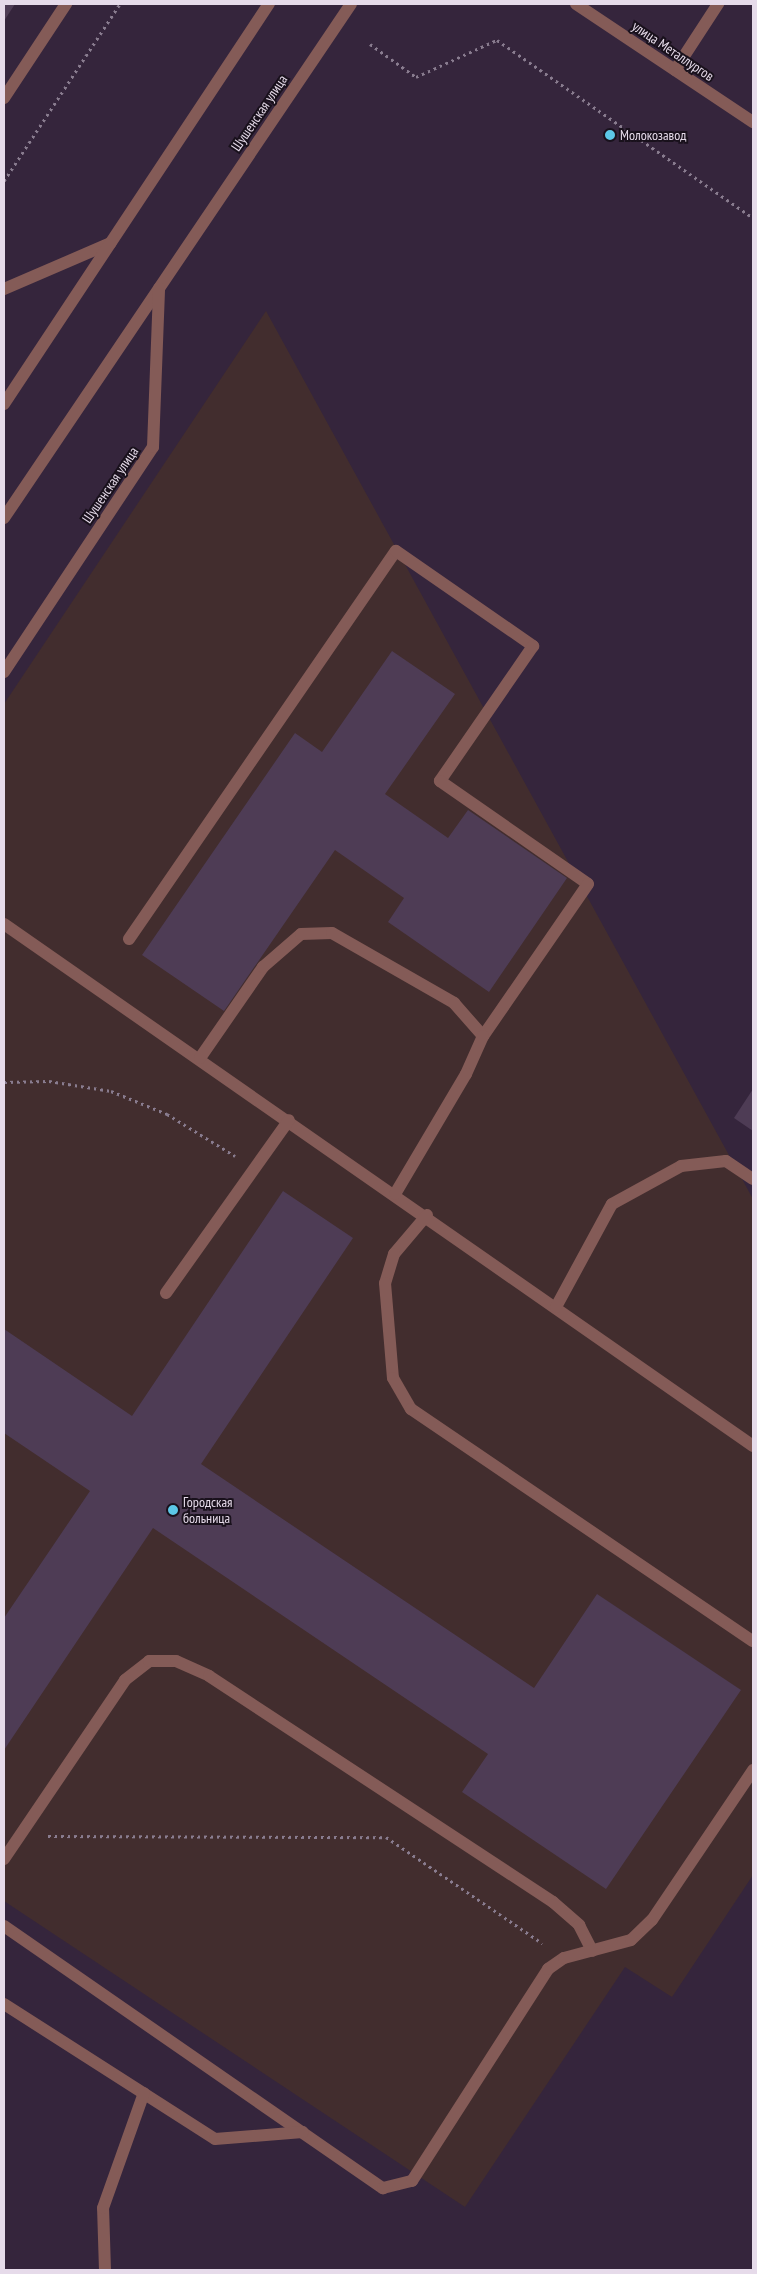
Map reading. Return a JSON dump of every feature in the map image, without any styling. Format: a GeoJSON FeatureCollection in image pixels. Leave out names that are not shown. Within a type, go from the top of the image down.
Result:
{"type":"FeatureCollection","features":[{"type":"Feature","properties":{"kind":"street"},"geometry":{"type":"LineString","coordinates":[[4,98],[66,4]]}},
{"type":"Feature","properties":{"kind":"street"},"geometry":{"type":"LineString","coordinates":[[4,404],[270,4]]}},
{"type":"Feature","properties":{"kind":"street","name":"Шушенская улица"},"geometry":{"type":"LineString","coordinates":[[4,518],[351,4]]}},
{"type":"Feature","properties":{"kind":"street","name":"улица Металлургов"},"geometry":{"type":"LineString","coordinates":[[576,4],[753,122]]}},
{"type":"Feature","properties":{"kind":"street"},"geometry":{"type":"LineString","coordinates":[[675,70],[718,4]]}},
{"type":"Feature","properties":{"kind":"street"},"geometry":{"type":"LineString","coordinates":[[4,289],[111,243]]}},
{"type":"Feature","properties":{"kind":"street","name":"Шушенская улица"},"geometry":{"type":"LineString","coordinates":[[4,672],[154,447],[159,288]]}},
{"type":"Feature","properties":{"kind":"street"},"geometry":{"type":"LineString","coordinates":[[129,939],[396,552],[533,646],[440,781],[588,884],[483,1036],[466,1074],[395,1194]]}},
{"type":"Feature","properties":{"kind":"street"},"geometry":{"type":"LineString","coordinates":[[4,924],[427,1215],[753,1446]]}},
{"type":"Feature","properties":{"kind":"street"},"geometry":{"type":"LineString","coordinates":[[200,1058],[262,967],[301,934],[332,932],[402,969],[454,1003],[483,1036]]}},
{"type":"Feature","properties":{"kind":"street"},"geometry":{"type":"LineString","coordinates":[[166,1293],[289,1120]]}},
{"type":"Feature","properties":{"kind":"street"},"geometry":{"type":"LineString","coordinates":[[556,1307],[612,1204],[681,1166],[726,1161],[753,1179]]}},
{"type":"Feature","properties":{"kind":"street"},"geometry":{"type":"LineString","coordinates":[[427,1215],[394,1254],[385,1283],[393,1378],[411,1409],[753,1641]]}},
{"type":"Feature","properties":{"kind":"street"},"geometry":{"type":"LineString","coordinates":[[4,1859],[125,1680],[149,1661],[176,1661],[209,1676],[553,1902],[579,1925],[592,1951]]}},
{"type":"Feature","properties":{"kind":"street"},"geometry":{"type":"LineString","coordinates":[[4,1926],[383,2188],[412,2181],[548,1969],[564,1958],[631,1940],[652,1920],[753,1770]]}},
{"type":"Feature","properties":{"kind":"street"},"geometry":{"type":"LineString","coordinates":[[4,2004],[215,2139],[302,2132]]}},
{"type":"Feature","properties":{"kind":"street"},"geometry":{"type":"LineString","coordinates":[[106,2270],[103,2208],[144,2093]]}},
{"type":"Feature","properties":{"kind":"path"},"geometry":{"type":"LineString","coordinates":[[4,181],[120,4]]}},
{"type":"Feature","properties":{"kind":"path"},"geometry":{"type":"LineString","coordinates":[[370,44],[416,77],[497,40],[753,218]]}},
{"type":"Feature","properties":{"kind":"path"},"geometry":{"type":"LineString","coordinates":[[4,1082],[49,1081],[111,1091],[167,1114],[254,1169]]}},
{"type":"Feature","properties":{"kind":"path"},"geometry":{"type":"LineString","coordinates":[[20,1836],[386,1837],[564,1958]]}},
{"type":"Feature","properties":{"kind":"shaded area"},"geometry":{"type":"Polygon","coordinates":[[[266,311],[753,1199],[753,1875],[672,1997],[625,1967],[465,2207],[4,1901],[4,704],[266,311]]]}},
{"type":"Feature","properties":{"kind":"building"},"geometry":{"type":"Polygon","coordinates":[[[4,4],[15,4],[4,21],[4,4]]]}},
{"type":"Feature","properties":{"kind":"building"},"geometry":{"type":"Polygon","coordinates":[[[392,651],[455,694],[385,794],[448,838],[468,810],[567,878],[489,992],[388,922],[404,898],[335,850],[224,1011],[142,955],[295,733],[322,752],[392,651]]]}},
{"type":"Feature","properties":{"kind":"building"},"geometry":{"type":"Polygon","coordinates":[[[753,1089],[753,1131],[734,1118],[753,1089]]]}},
{"type":"Feature","properties":{"kind":"building","name":"Городская больница"},"geometry":{"type":"Polygon","coordinates":[[[283,1191],[353,1238],[201,1464],[534,1688],[597,1594],[741,1690],[606,1889],[462,1792],[488,1754],[153,1528],[4,1750],[4,1618],[90,1491],[4,1433],[4,1329],[132,1416],[283,1191]]]}},
{"type":"Feature","properties":{"kind":"place","name":"Молокозавод"},"geometry":{"type":"Point","coordinates":[610,135]}},
{"type":"Feature","properties":{"kind":"place","name":"Городская больница"},"geometry":{"type":"Point","coordinates":[173,1510]}}]}
